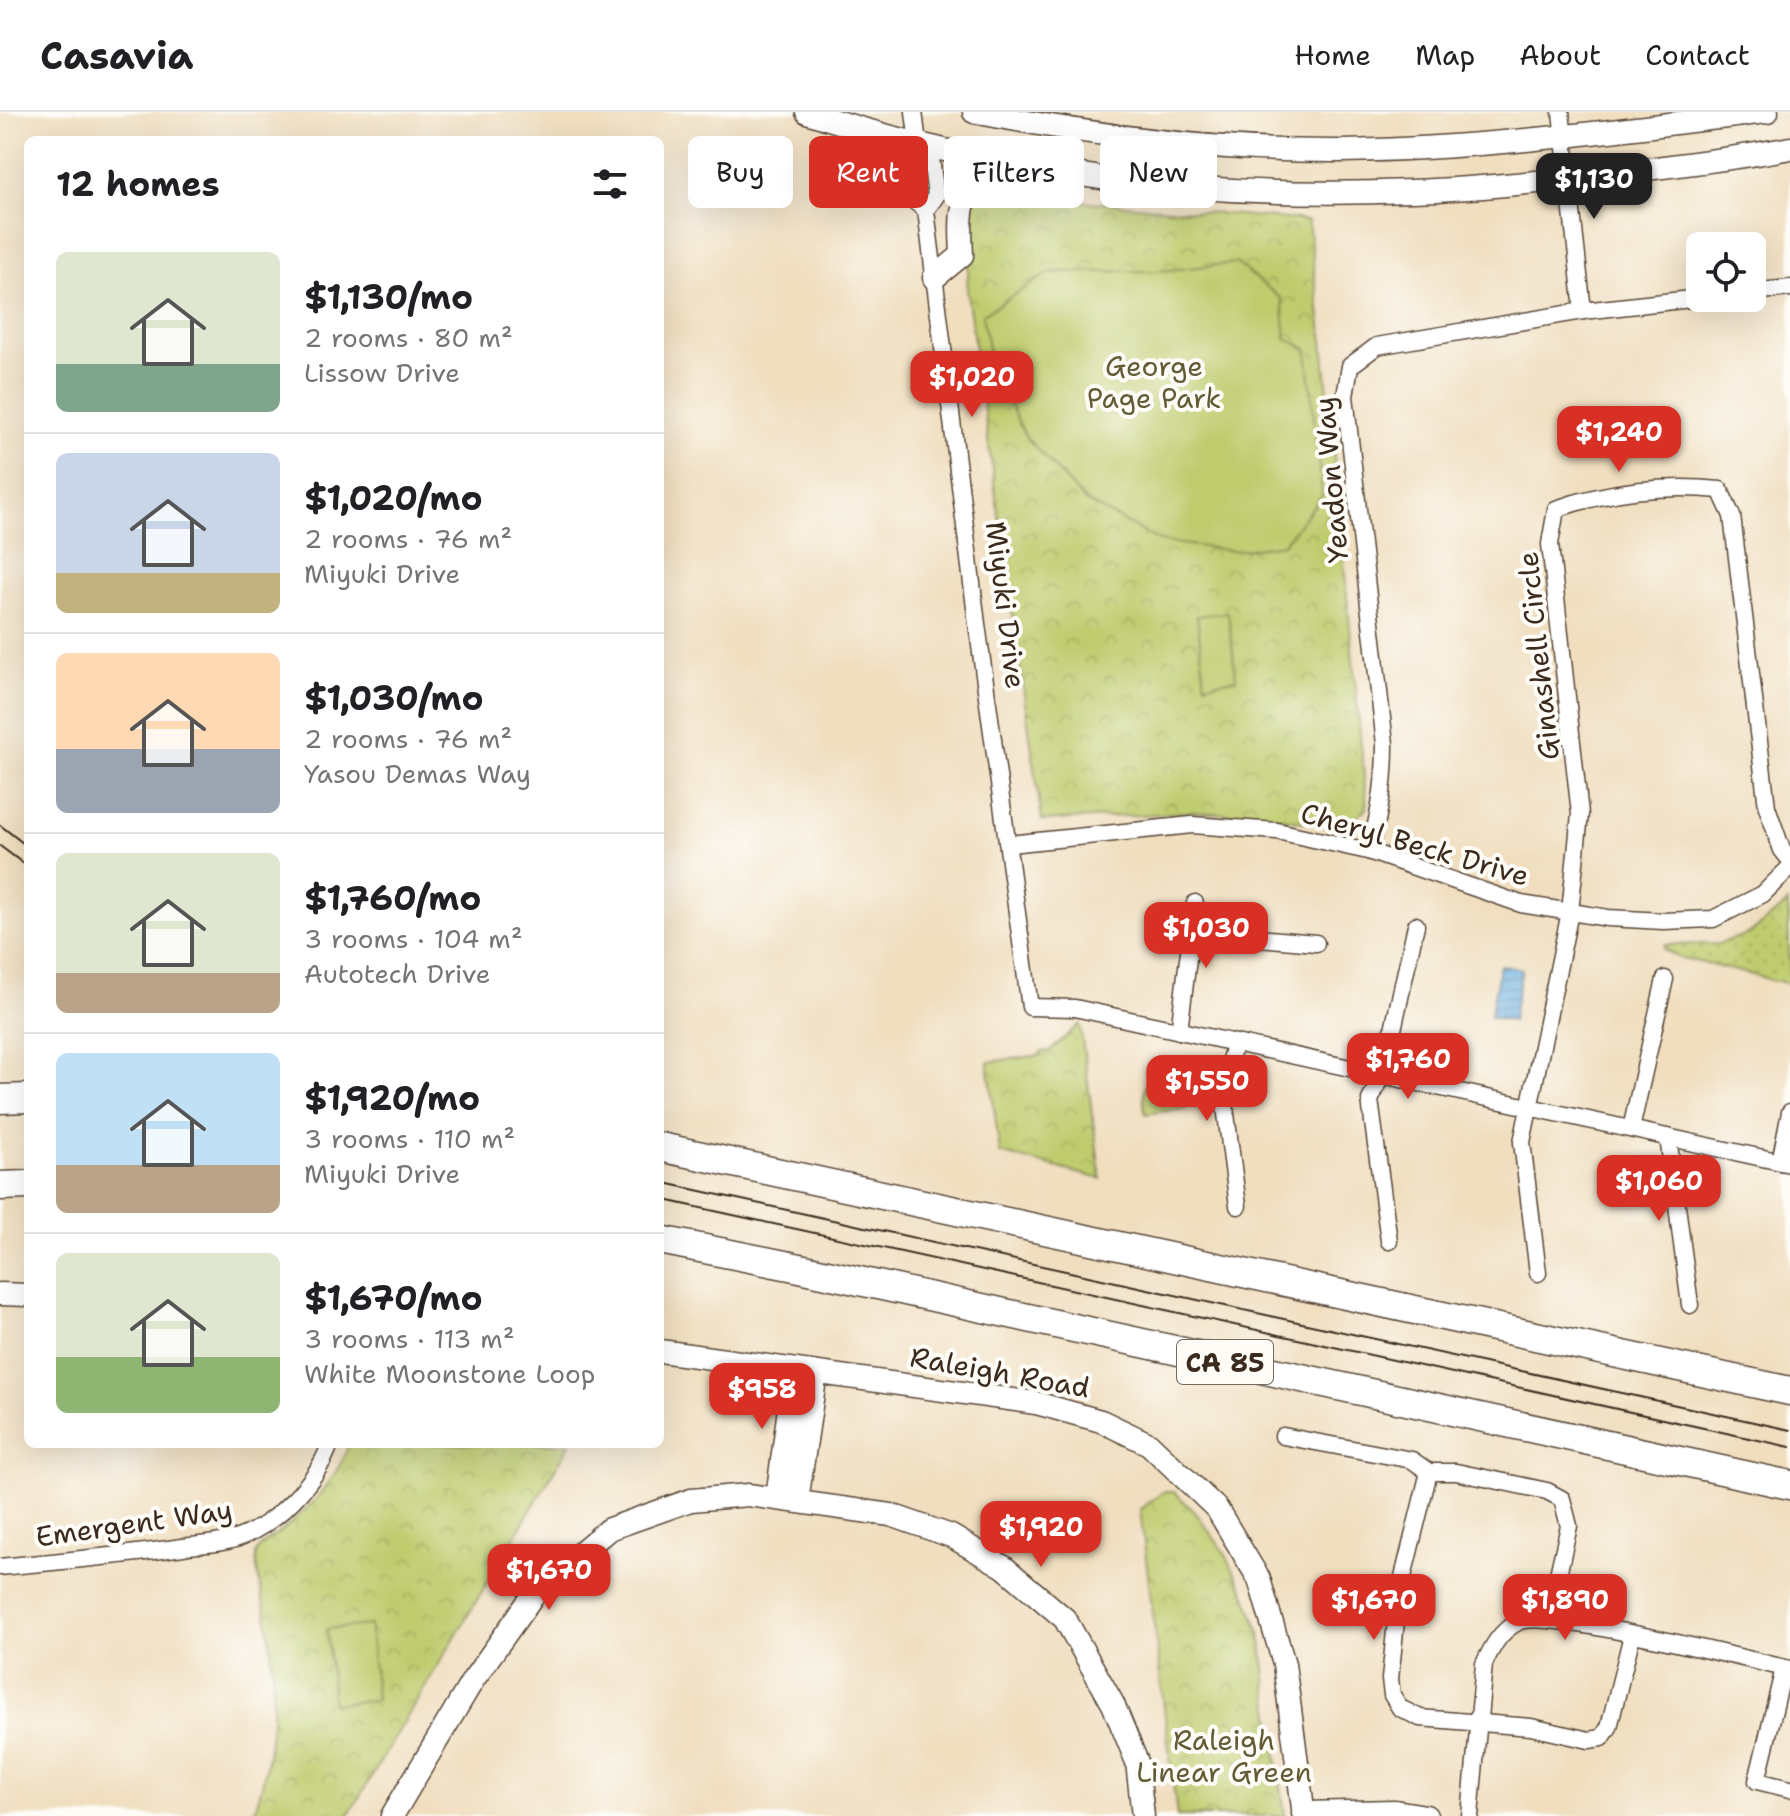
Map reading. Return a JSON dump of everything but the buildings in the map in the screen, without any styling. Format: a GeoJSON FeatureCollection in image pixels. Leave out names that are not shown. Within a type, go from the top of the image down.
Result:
{"type":"FeatureCollection","features":[{"type":"Feature","properties":{"kind":"highway"},"geometry":{"type":"LineString","coordinates":[[0,1099],[24,1098]]}},
{"type":"Feature","properties":{"kind":"highway"},"geometry":{"type":"LineString","coordinates":[[664,1148],[1790,1391]]}},
{"type":"Feature","properties":{"kind":"highway"},"geometry":{"type":"LineString","coordinates":[[0,1186],[24,1185]]}},
{"type":"Feature","properties":{"kind":"highway","name":"CA 85"},"geometry":{"type":"LineString","coordinates":[[664,1241],[1790,1485]]}},
{"type":"Feature","properties":{"kind":"street"},"geometry":{"type":"LineString","coordinates":[[807,112],[893,136]]}},
{"type":"Feature","properties":{"kind":"street","name":"Miyuki Drive"},"geometry":{"type":"LineString","coordinates":[[914,112],[917,136]]}},
{"type":"Feature","properties":{"kind":"street"},"geometry":{"type":"LineString","coordinates":[[974,112],[1126,138],[1239,148],[1405,149],[1767,112]]}},
{"type":"Feature","properties":{"kind":"street"},"geometry":{"type":"LineString","coordinates":[[1561,112],[1583,311]]}},
{"type":"Feature","properties":{"kind":"street"},"geometry":{"type":"LineString","coordinates":[[1084,174],[1136,181],[1306,193],[1412,191],[1569,178],[1745,157],[1790,148]]}},
{"type":"Feature","properties":{"kind":"street","name":"Miyuki Drive"},"geometry":{"type":"LineString","coordinates":[[928,155],[936,196],[928,207]]}},
{"type":"Feature","properties":{"kind":"street","name":"Miyuki Drive"},"geometry":{"type":"LineString","coordinates":[[923,208],[1030,1007],[1075,1008],[1179,1031]]}},
{"type":"Feature","properties":{"kind":"street"},"geometry":{"type":"LineString","coordinates":[[934,278],[962,255],[961,208]]}},
{"type":"Feature","properties":{"kind":"street"},"geometry":{"type":"LineString","coordinates":[[1766,291],[1790,288]]}},
{"type":"Feature","properties":{"kind":"street","name":"Yeadon Way"},"geometry":{"type":"LineString","coordinates":[[1368,851],[1376,830],[1385,785],[1385,744],[1345,396],[1350,366],[1377,346],[1583,311],[1686,300]]}},
{"type":"Feature","properties":{"kind":"street","name":"Ginashell Circle"},"geometry":{"type":"LineString","coordinates":[[1570,912],[1580,814],[1550,544],[1556,509],[1589,497],[1688,486],[1720,490],[1732,516],[1767,807],[1782,850],[1790,860]]}},
{"type":"Feature","properties":{"kind":"street","name":"Cheryl Beck Drive"},"geometry":{"type":"LineString","coordinates":[[1009,844],[1192,825],[1277,831],[1368,851],[1521,904],[1608,918],[1663,921],[1713,919],[1763,894],[1790,867]]}},
{"type":"Feature","properties":{"kind":"street"},"geometry":{"type":"LineString","coordinates":[[1195,903],[1179,1031],[1785,1163],[1790,1112]]}},
{"type":"Feature","properties":{"kind":"street"},"geometry":{"type":"LineString","coordinates":[[1538,1273],[1522,1142],[1570,912]]}},
{"type":"Feature","properties":{"kind":"street"},"geometry":{"type":"LineString","coordinates":[[1389,1241],[1370,1100],[1383,1075],[1416,925]]}},
{"type":"Feature","properties":{"kind":"street"},"geometry":{"type":"LineString","coordinates":[[1190,932],[1316,943]]}},
{"type":"Feature","properties":{"kind":"street"},"geometry":{"type":"LineString","coordinates":[[1631,1129],[1665,979]]}},
{"type":"Feature","properties":{"kind":"street"},"geometry":{"type":"LineString","coordinates":[[1234,1043],[1223,1091],[1238,1206]]}},
{"type":"Feature","properties":{"kind":"street"},"geometry":{"type":"LineString","coordinates":[[1668,1137],[1690,1305]]}},
{"type":"Feature","properties":{"kind":"street"},"geometry":{"type":"LineString","coordinates":[[0,1294],[24,1295]]}},
{"type":"Feature","properties":{"kind":"street","name":"Raleigh Road"},"geometry":{"type":"LineString","coordinates":[[664,1352],[1036,1403],[1101,1421],[1149,1444],[1217,1509],[1259,1579],[1284,1664],[1303,1814]]}},
{"type":"Feature","properties":{"kind":"street"},"geometry":{"type":"LineString","coordinates":[[787,1500],[805,1372]]}},
{"type":"Feature","properties":{"kind":"street"},"geometry":{"type":"LineString","coordinates":[[1283,1436],[1412,1460],[1429,1472],[1456,1472],[1547,1491],[1562,1499],[1569,1526],[1548,1619]]}},
{"type":"Feature","properties":{"kind":"street","name":"Emergent Way"},"geometry":{"type":"LineString","coordinates":[[0,1567],[137,1554],[237,1539],[260,1526],[299,1496],[329,1448]]}},
{"type":"Feature","properties":{"kind":"street"},"geometry":{"type":"LineString","coordinates":[[1429,1472],[1397,1609],[1390,1679],[1392,1695],[1404,1712],[1420,1718],[1531,1727],[1589,1740],[1602,1738],[1609,1727],[1632,1635]]}},
{"type":"Feature","properties":{"kind":"street"},"geometry":{"type":"LineString","coordinates":[[392,1816],[473,1680],[539,1587],[609,1529],[691,1500],[748,1495],[891,1515],[951,1536],[1004,1567],[1065,1619],[1113,1704],[1137,1762],[1143,1816]]}},
{"type":"Feature","properties":{"kind":"street"},"geometry":{"type":"LineString","coordinates":[[1470,1816],[1484,1664],[1494,1641],[1520,1620],[1548,1619],[1787,1668],[1757,1781],[1790,1789]]}},
{"type":"Feature","properties":{"kind":"street"},"geometry":{"type":"LineString","coordinates":[[1303,1814],[1395,1811],[1426,1816]]}},
{"type":"Feature","properties":{"kind":"green space","name":"George Page Park"},"geometry":{"type":"Polygon","coordinates":[[[1084,202],[1100,203],[1100,208],[1158,208],[1308,221],[1323,341],[1367,809],[1339,828],[1270,816],[1190,812],[1042,821],[967,292],[972,208],[1084,208],[1084,202]]]}},
{"type":"Feature","properties":{"kind":"green space"},"geometry":{"type":"Polygon","coordinates":[[[1236,263],[1282,299],[1286,338],[1307,349],[1322,496],[1283,544],[1234,551],[1160,541],[1085,501],[1026,437],[992,369],[982,315],[1050,272],[1160,271],[1236,263]]]}},
{"type":"Feature","properties":{"kind":"green space"},"geometry":{"type":"Polygon","coordinates":[[[1228,612],[1236,679],[1205,684],[1197,616],[1228,612]]]}},
{"type":"Feature","properties":{"kind":"green space"},"geometry":{"type":"Polygon","coordinates":[[[1788,903],[1790,984],[1678,957],[1664,950],[1664,945],[1718,944],[1751,933],[1788,903]]]}},
{"type":"Feature","properties":{"kind":"green space"},"geometry":{"type":"Polygon","coordinates":[[[1080,1024],[1101,1179],[1000,1153],[988,1062],[1041,1055],[1041,1052],[1050,1051],[1080,1024]]]}},
{"type":"Feature","properties":{"kind":"green space"},"geometry":{"type":"Polygon","coordinates":[[[1161,1071],[1178,1078],[1186,1109],[1145,1114],[1146,1083],[1161,1071]]]}},
{"type":"Feature","properties":{"kind":"green space"},"geometry":{"type":"Polygon","coordinates":[[[347,1448],[568,1448],[348,1816],[253,1816],[269,1748],[273,1701],[269,1632],[256,1553],[265,1542],[305,1511],[337,1469],[347,1448]]]}},
{"type":"Feature","properties":{"kind":"green space","name":"Raleigh Linear Green"},"geometry":{"type":"Polygon","coordinates":[[[1163,1492],[1175,1492],[1200,1518],[1226,1555],[1245,1593],[1260,1633],[1285,1816],[1177,1816],[1140,1509],[1163,1492]]]}},
{"type":"Feature","properties":{"kind":"green space"},"geometry":{"type":"Polygon","coordinates":[[[370,1625],[376,1700],[333,1704],[327,1629],[370,1625]]]}},
{"type":"Feature","properties":{"kind":"water"},"geometry":{"type":"Polygon","coordinates":[[[1500,965],[1522,969],[1512,1021],[1490,1017],[1500,965]]]}},
{"type":"Feature","properties":{"kind":"tram line"},"geometry":{"type":"LineString","coordinates":[[0,825],[24,844]]}},
{"type":"Feature","properties":{"kind":"tram line"},"geometry":{"type":"LineString","coordinates":[[0,846],[24,864]]}},
{"type":"Feature","properties":{"kind":"tram line"},"geometry":{"type":"LineString","coordinates":[[664,1183],[1790,1430]]}},
{"type":"Feature","properties":{"kind":"tram line"},"geometry":{"type":"LineString","coordinates":[[664,1200],[1790,1447]]}}]}
